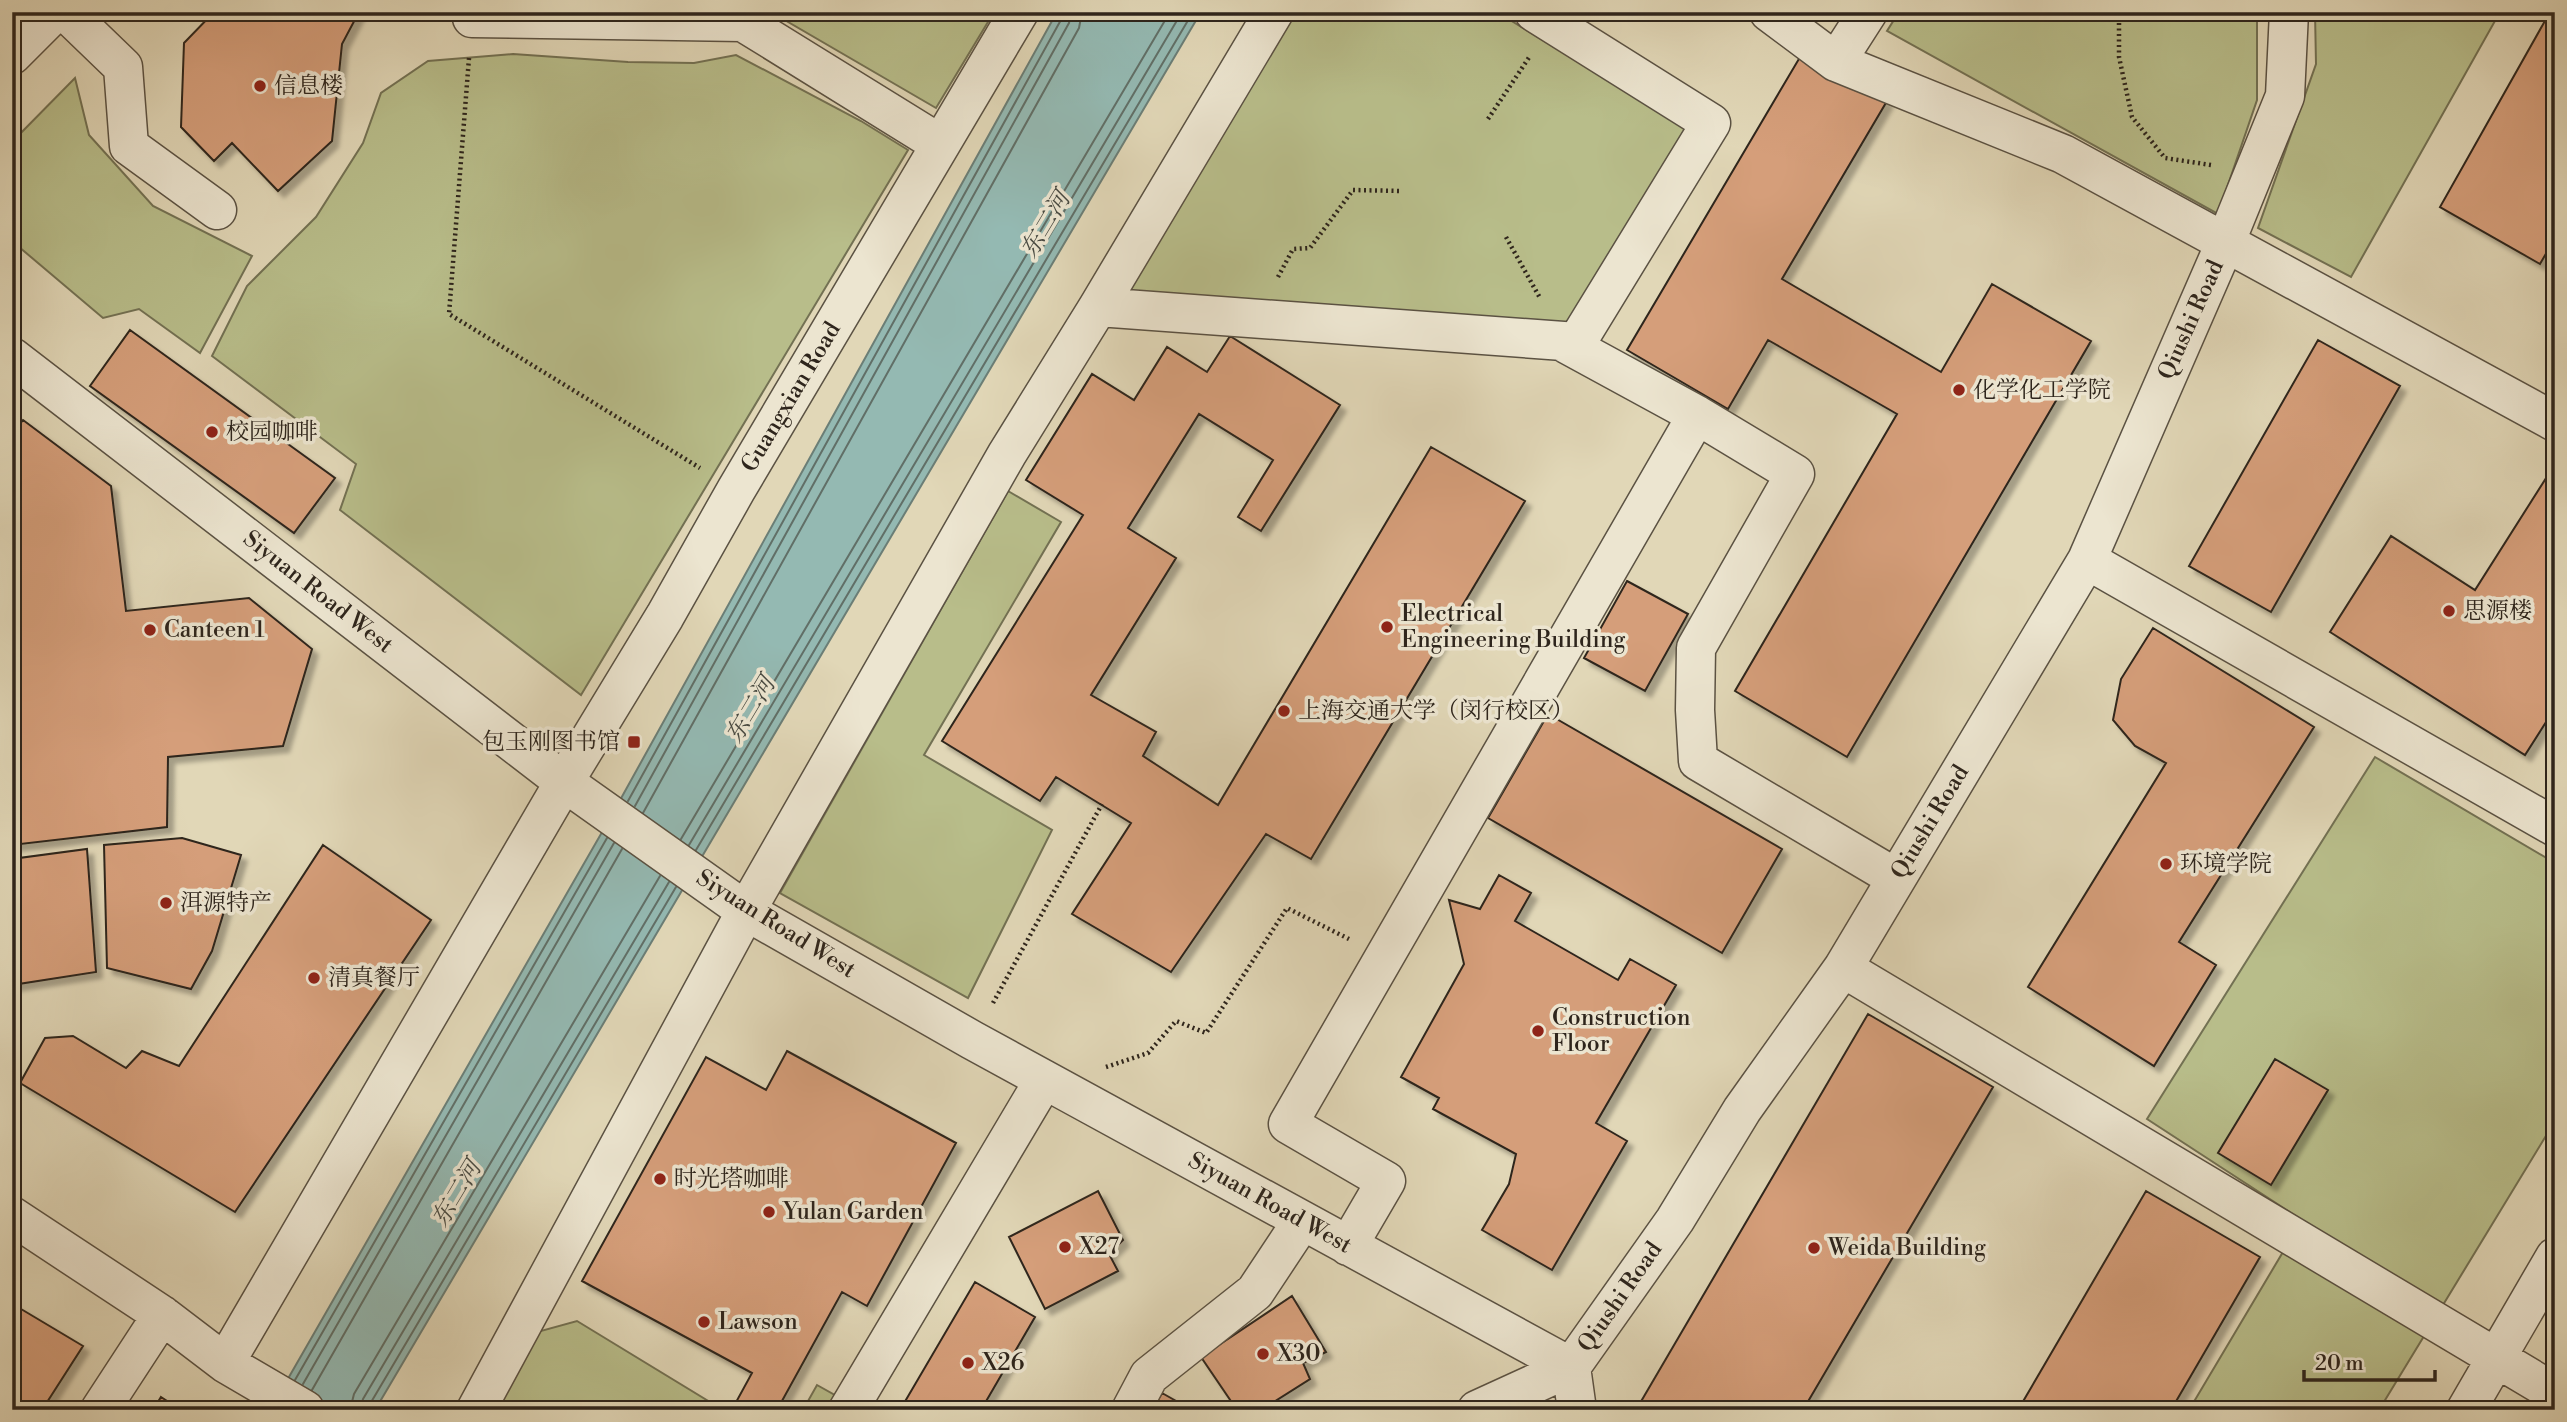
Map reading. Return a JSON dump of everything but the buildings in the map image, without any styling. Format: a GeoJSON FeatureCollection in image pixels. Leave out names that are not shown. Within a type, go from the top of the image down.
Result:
{"type":"FeatureCollection","features":[{"type":"Feature","properties":{"kind":"street"},"geometry":{"type":"LineString","coordinates":[[12,55],[55,12]]}},
{"type":"Feature","properties":{"kind":"street"},"geometry":{"type":"LineString","coordinates":[[66,12],[123,67],[129,146],[217,210]]}},
{"type":"Feature","properties":{"kind":"street","name":"Guangxian Road"},"geometry":{"type":"LineString","coordinates":[[225,1363],[575,789],[665,616],[736,490],[1019,12]]}},
{"type":"Feature","properties":{"kind":"street"},"geometry":{"type":"LineString","coordinates":[[476,1410],[746,911],[1007,454],[1274,12]]}},
{"type":"Feature","properties":{"kind":"street"},"geometry":{"type":"LineString","coordinates":[[1769,12],[1836,62],[2063,154],[2555,422]]}},
{"type":"Feature","properties":{"kind":"street"},"geometry":{"type":"LineString","coordinates":[[1836,62],[1868,12]]}},
{"type":"Feature","properties":{"kind":"street","name":"Qiushi Road"},"geometry":{"type":"LineString","coordinates":[[1571,1367],[1675,1220],[1742,1110],[1843,968],[2087,560],[2226,241],[2285,96],[2289,12]]}},
{"type":"Feature","properties":{"kind":"street"},"geometry":{"type":"LineString","coordinates":[[472,15],[743,22],[940,144]]}},
{"type":"Feature","properties":{"kind":"street"},"geometry":{"type":"LineString","coordinates":[[1098,307],[1577,342],[1711,123],[1549,16]]}},
{"type":"Feature","properties":{"kind":"street"},"geometry":{"type":"LineString","coordinates":[[1563,342],[1697,415],[1795,474],[1696,648],[1698,761],[1896,878]]}},
{"type":"Feature","properties":{"kind":"street","name":"Siyuan Road West"},"geometry":{"type":"LineString","coordinates":[[12,357],[575,789],[746,911],[972,1041],[1571,1367]]}},
{"type":"Feature","properties":{"kind":"street"},"geometry":{"type":"LineString","coordinates":[[1348,1245],[1387,1181],[1288,1124],[1697,415]]}},
{"type":"Feature","properties":{"kind":"street"},"geometry":{"type":"LineString","coordinates":[[2087,560],[2555,827]]}},
{"type":"Feature","properties":{"kind":"street"},"geometry":{"type":"LineString","coordinates":[[1843,968],[2555,1393]]}},
{"type":"Feature","properties":{"kind":"street"},"geometry":{"type":"LineString","coordinates":[[848,1410],[1044,1080]]}},
{"type":"Feature","properties":{"kind":"street"},"geometry":{"type":"LineString","coordinates":[[12,1216],[162,1315],[225,1363],[305,1410]]}},
{"type":"Feature","properties":{"kind":"street"},"geometry":{"type":"LineString","coordinates":[[1131,1410],[1149,1376],[1255,1292],[1303,1220]]}},
{"type":"Feature","properties":{"kind":"street"},"geometry":{"type":"LineString","coordinates":[[2466,1410],[2555,1257]]}},
{"type":"Feature","properties":{"kind":"street"},"geometry":{"type":"LineString","coordinates":[[100,1410],[162,1315]]}},
{"type":"Feature","properties":{"kind":"street"},"geometry":{"type":"LineString","coordinates":[[1477,1410],[1571,1367],[1577,1410]]}},
{"type":"Feature","properties":{"kind":"path"},"geometry":{"type":"LineString","coordinates":[[2119,12],[2119,57],[2132,117],[2165,158],[2226,167],[2243,199]]}},
{"type":"Feature","properties":{"kind":"path"},"geometry":{"type":"LineString","coordinates":[[472,15],[449,314],[736,490]]}},
{"type":"Feature","properties":{"kind":"path"},"geometry":{"type":"LineString","coordinates":[[1488,119],[1549,16]]}},
{"type":"Feature","properties":{"kind":"path"},"geometry":{"type":"LineString","coordinates":[[1276,281],[1293,249],[1310,248],[1353,190],[1402,191]]}},
{"type":"Feature","properties":{"kind":"path"},"geometry":{"type":"LineString","coordinates":[[1506,237],[1563,342]]}},
{"type":"Feature","properties":{"kind":"path"},"geometry":{"type":"LineString","coordinates":[[972,1041],[1102,804]]}},
{"type":"Feature","properties":{"kind":"path"},"geometry":{"type":"LineString","coordinates":[[1044,1080],[1103,1068],[1148,1053],[1177,1021],[1206,1033],[1287,908],[1385,956]]}},
{"type":"Feature","properties":{"kind":"green space"},"geometry":{"type":"Polygon","coordinates":[[[771,12],[994,12],[936,108],[771,12]]]}},
{"type":"Feature","properties":{"kind":"green space"},"geometry":{"type":"Polygon","coordinates":[[[1274,12],[1497,12],[1702,138],[1586,328],[1098,307],[1274,12]]]}},
{"type":"Feature","properties":{"kind":"green space"},"geometry":{"type":"Polygon","coordinates":[[[1899,12],[2257,12],[2257,100],[2218,214],[1887,31],[1899,12]]]}},
{"type":"Feature","properties":{"kind":"green space"},"geometry":{"type":"Polygon","coordinates":[[[2315,12],[2500,12],[2351,277],[2258,228],[2316,64],[2315,12]]]}},
{"type":"Feature","properties":{"kind":"green space"},"geometry":{"type":"Polygon","coordinates":[[[513,54],[628,62],[694,63],[736,55],[861,121],[908,150],[581,695],[340,510],[356,464],[212,356],[247,286],[316,217],[363,143],[381,93],[428,61],[513,54]]]}},
{"type":"Feature","properties":{"kind":"green space"},"geometry":{"type":"Polygon","coordinates":[[[75,78],[89,135],[153,206],[252,256],[200,353],[139,309],[103,318],[12,241],[12,142],[75,78]]]}},
{"type":"Feature","properties":{"kind":"green space"},"geometry":{"type":"Polygon","coordinates":[[[1008,491],[1061,522],[924,755],[1052,830],[968,998],[780,893],[1008,491]]]}},
{"type":"Feature","properties":{"kind":"green space"},"geometry":{"type":"Polygon","coordinates":[[[2375,757],[2555,863],[2555,1121],[2379,1410],[2189,1410],[2302,1220],[2147,1119],[2375,757]]]}},
{"type":"Feature","properties":{"kind":"green space"},"geometry":{"type":"Polygon","coordinates":[[[577,1321],[723,1410],[493,1410],[537,1332],[577,1321]]]}},
{"type":"Feature","properties":{"kind":"green space"},"geometry":{"type":"Polygon","coordinates":[[[817,1385],[840,1398],[834,1410],[803,1410],[817,1385]]]}},
{"type":"Feature","properties":{"kind":"water","name":"东二河"},"geometry":{"type":"Polygon","coordinates":[[[1057,12],[1201,12],[375,1410],[270,1410],[609,820],[1057,12]]]}},
{"type":"Feature","properties":{"kind":"place","name":"信息楼"},"geometry":{"type":"Point","coordinates":[260,86]}},
{"type":"Feature","properties":{"kind":"place","name":"化学化工学院"},"geometry":{"type":"Point","coordinates":[1959,390]}},
{"type":"Feature","properties":{"kind":"place","name":"校园咖啡"},"geometry":{"type":"Point","coordinates":[212,432]}},
{"type":"Feature","properties":{"kind":"place","name":"思源楼"},"geometry":{"type":"Point","coordinates":[2449,611]}},
{"type":"Feature","properties":{"kind":"place","name":"Electrical Engineering Building"},"geometry":{"type":"Point","coordinates":[1387,627]}},
{"type":"Feature","properties":{"kind":"place","name":"Canteen 1"},"geometry":{"type":"Point","coordinates":[150,630]}},
{"type":"Feature","properties":{"kind":"place","name":"上海交通大学（闵行校区）"},"geometry":{"type":"Point","coordinates":[1284,711]}},
{"type":"Feature","properties":{"kind":"place","name":"包玉刚图书馆"},"geometry":{"type":"Point","coordinates":[634,742]}},
{"type":"Feature","properties":{"kind":"place","name":"环境学院"},"geometry":{"type":"Point","coordinates":[2166,864]}},
{"type":"Feature","properties":{"kind":"place","name":"洱源特产"},"geometry":{"type":"Point","coordinates":[166,903]}},
{"type":"Feature","properties":{"kind":"place","name":"清真餐厅"},"geometry":{"type":"Point","coordinates":[314,978]}},
{"type":"Feature","properties":{"kind":"place","name":"Construction Floor"},"geometry":{"type":"Point","coordinates":[1538,1031]}},
{"type":"Feature","properties":{"kind":"place","name":"时光塔咖啡"},"geometry":{"type":"Point","coordinates":[660,1179]}},
{"type":"Feature","properties":{"kind":"place","name":"Yulan Garden"},"geometry":{"type":"Point","coordinates":[769,1212]}},
{"type":"Feature","properties":{"kind":"place","name":"X27"},"geometry":{"type":"Point","coordinates":[1065,1247]}},
{"type":"Feature","properties":{"kind":"place","name":"Weida Building"},"geometry":{"type":"Point","coordinates":[1814,1248]}},
{"type":"Feature","properties":{"kind":"place","name":"Lawson"},"geometry":{"type":"Point","coordinates":[704,1322]}},
{"type":"Feature","properties":{"kind":"place","name":"X30"},"geometry":{"type":"Point","coordinates":[1263,1354]}},
{"type":"Feature","properties":{"kind":"place","name":"X26"},"geometry":{"type":"Point","coordinates":[968,1363]}}]}
